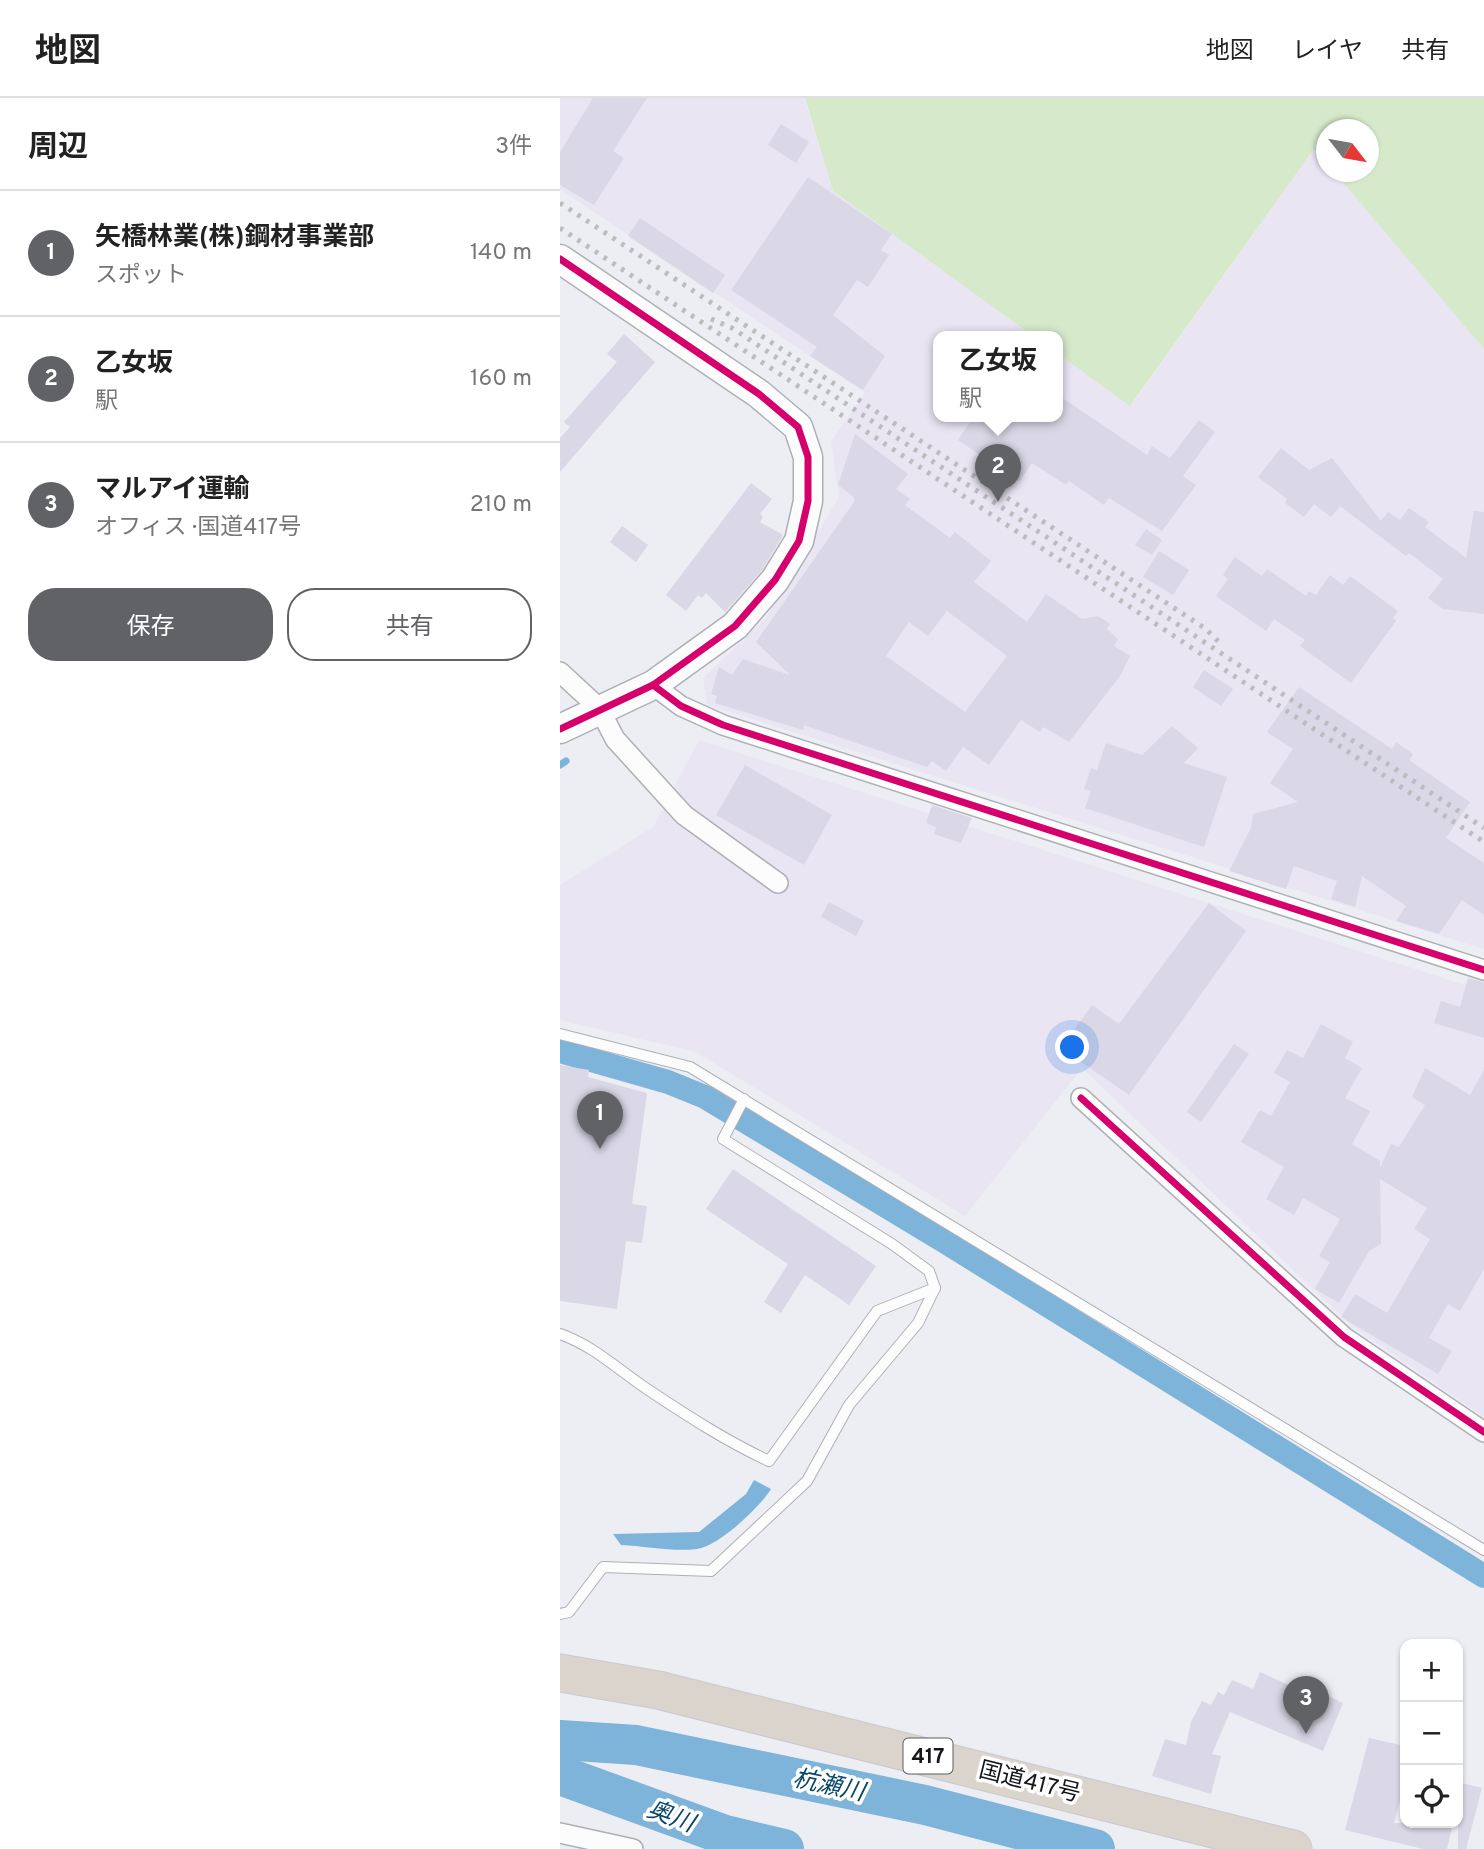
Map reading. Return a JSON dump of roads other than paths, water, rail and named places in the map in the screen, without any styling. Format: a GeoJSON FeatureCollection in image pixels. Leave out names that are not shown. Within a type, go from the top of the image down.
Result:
{"type":"FeatureCollection","features":[{"type":"Feature","properties":{"kind":"highway","name":"国道417号"},"geometry":{"type":"LineString","coordinates":[[560,1673],[671,1693],[1293,1849]]}},
{"type":"Feature","properties":{"kind":"street"},"geometry":{"type":"LineString","coordinates":[[560,259],[759,394],[798,427],[808,457],[808,500],[799,541],[775,580],[735,626],[653,685],[560,729]]}},
{"type":"Feature","properties":{"kind":"street"},"geometry":{"type":"LineString","coordinates":[[560,672],[600,708],[615,739],[684,815],[778,883]]}},
{"type":"Feature","properties":{"kind":"street"},"geometry":{"type":"LineString","coordinates":[[653,685],[681,706],[723,726],[1484,970]]}},
{"type":"Feature","properties":{"kind":"street"},"geometry":{"type":"LineString","coordinates":[[1081,1098],[1344,1337],[1484,1432]]}},
{"type":"Feature","properties":{"kind":"street"},"geometry":{"type":"LineString","coordinates":[[560,1833],[633,1849]]}},
{"type":"Feature","properties":{"kind":"lane"},"geometry":{"type":"LineString","coordinates":[[560,1034],[690,1067],[1484,1550]]}},
{"type":"Feature","properties":{"kind":"lane"},"geometry":{"type":"LineString","coordinates":[[560,1614],[569,1612],[603,1567],[711,1571],[807,1481],[849,1405],[918,1323],[934,1288],[929,1270],[723,1139],[744,1099]]}},
{"type":"Feature","properties":{"kind":"lane"},"geometry":{"type":"LineString","coordinates":[[560,1334],[584,1342],[656,1395],[734,1444],[769,1461],[877,1311],[934,1288]]}},
{"type":"Feature","properties":{"kind":"water"},"geometry":{"type":"Polygon","coordinates":[[[754,1480],[771,1489],[738,1525],[706,1546],[678,1550],[621,1545],[613,1534],[699,1532],[746,1494],[754,1480]]]}},
{"type":"Feature","properties":{"kind":"waterway"},"geometry":{"type":"LineString","coordinates":[[560,765],[566,761]]}},
{"type":"Feature","properties":{"kind":"waterway"},"geometry":{"type":"LineString","coordinates":[[560,1051],[668,1082],[705,1097],[944,1241],[1484,1576]]}},
{"type":"Feature","properties":{"kind":"waterway","name":"杭瀬川"},"geometry":{"type":"LineString","coordinates":[[560,1740],[636,1745],[925,1805],[1095,1849]]}},
{"type":"Feature","properties":{"kind":"waterway","name":"奥川"},"geometry":{"type":"LineString","coordinates":[[560,1775],[725,1835],[784,1849]]}},
{"type":"Feature","properties":{"kind":"railway"},"geometry":{"type":"LineString","coordinates":[[560,203],[1206,629],[1223,646]]}},
{"type":"Feature","properties":{"kind":"railway"},"geometry":{"type":"LineString","coordinates":[[560,228],[1484,842]]}},
{"type":"Feature","properties":{"kind":"railway"},"geometry":{"type":"LineString","coordinates":[[711,319],[732,328],[1484,828]]}},
{"type":"Feature","properties":{"kind":"place","name":"乙女坂"},"geometry":{"type":"Point","coordinates":[998,502]}},
{"type":"Feature","properties":{"kind":"place","name":"矢橋林業(株)鋼材事業部"},"geometry":{"type":"Point","coordinates":[600,1149]}},
{"type":"Feature","properties":{"kind":"place","name":"マルアイ運輸"},"geometry":{"type":"Point","coordinates":[1306,1734]}}]}
